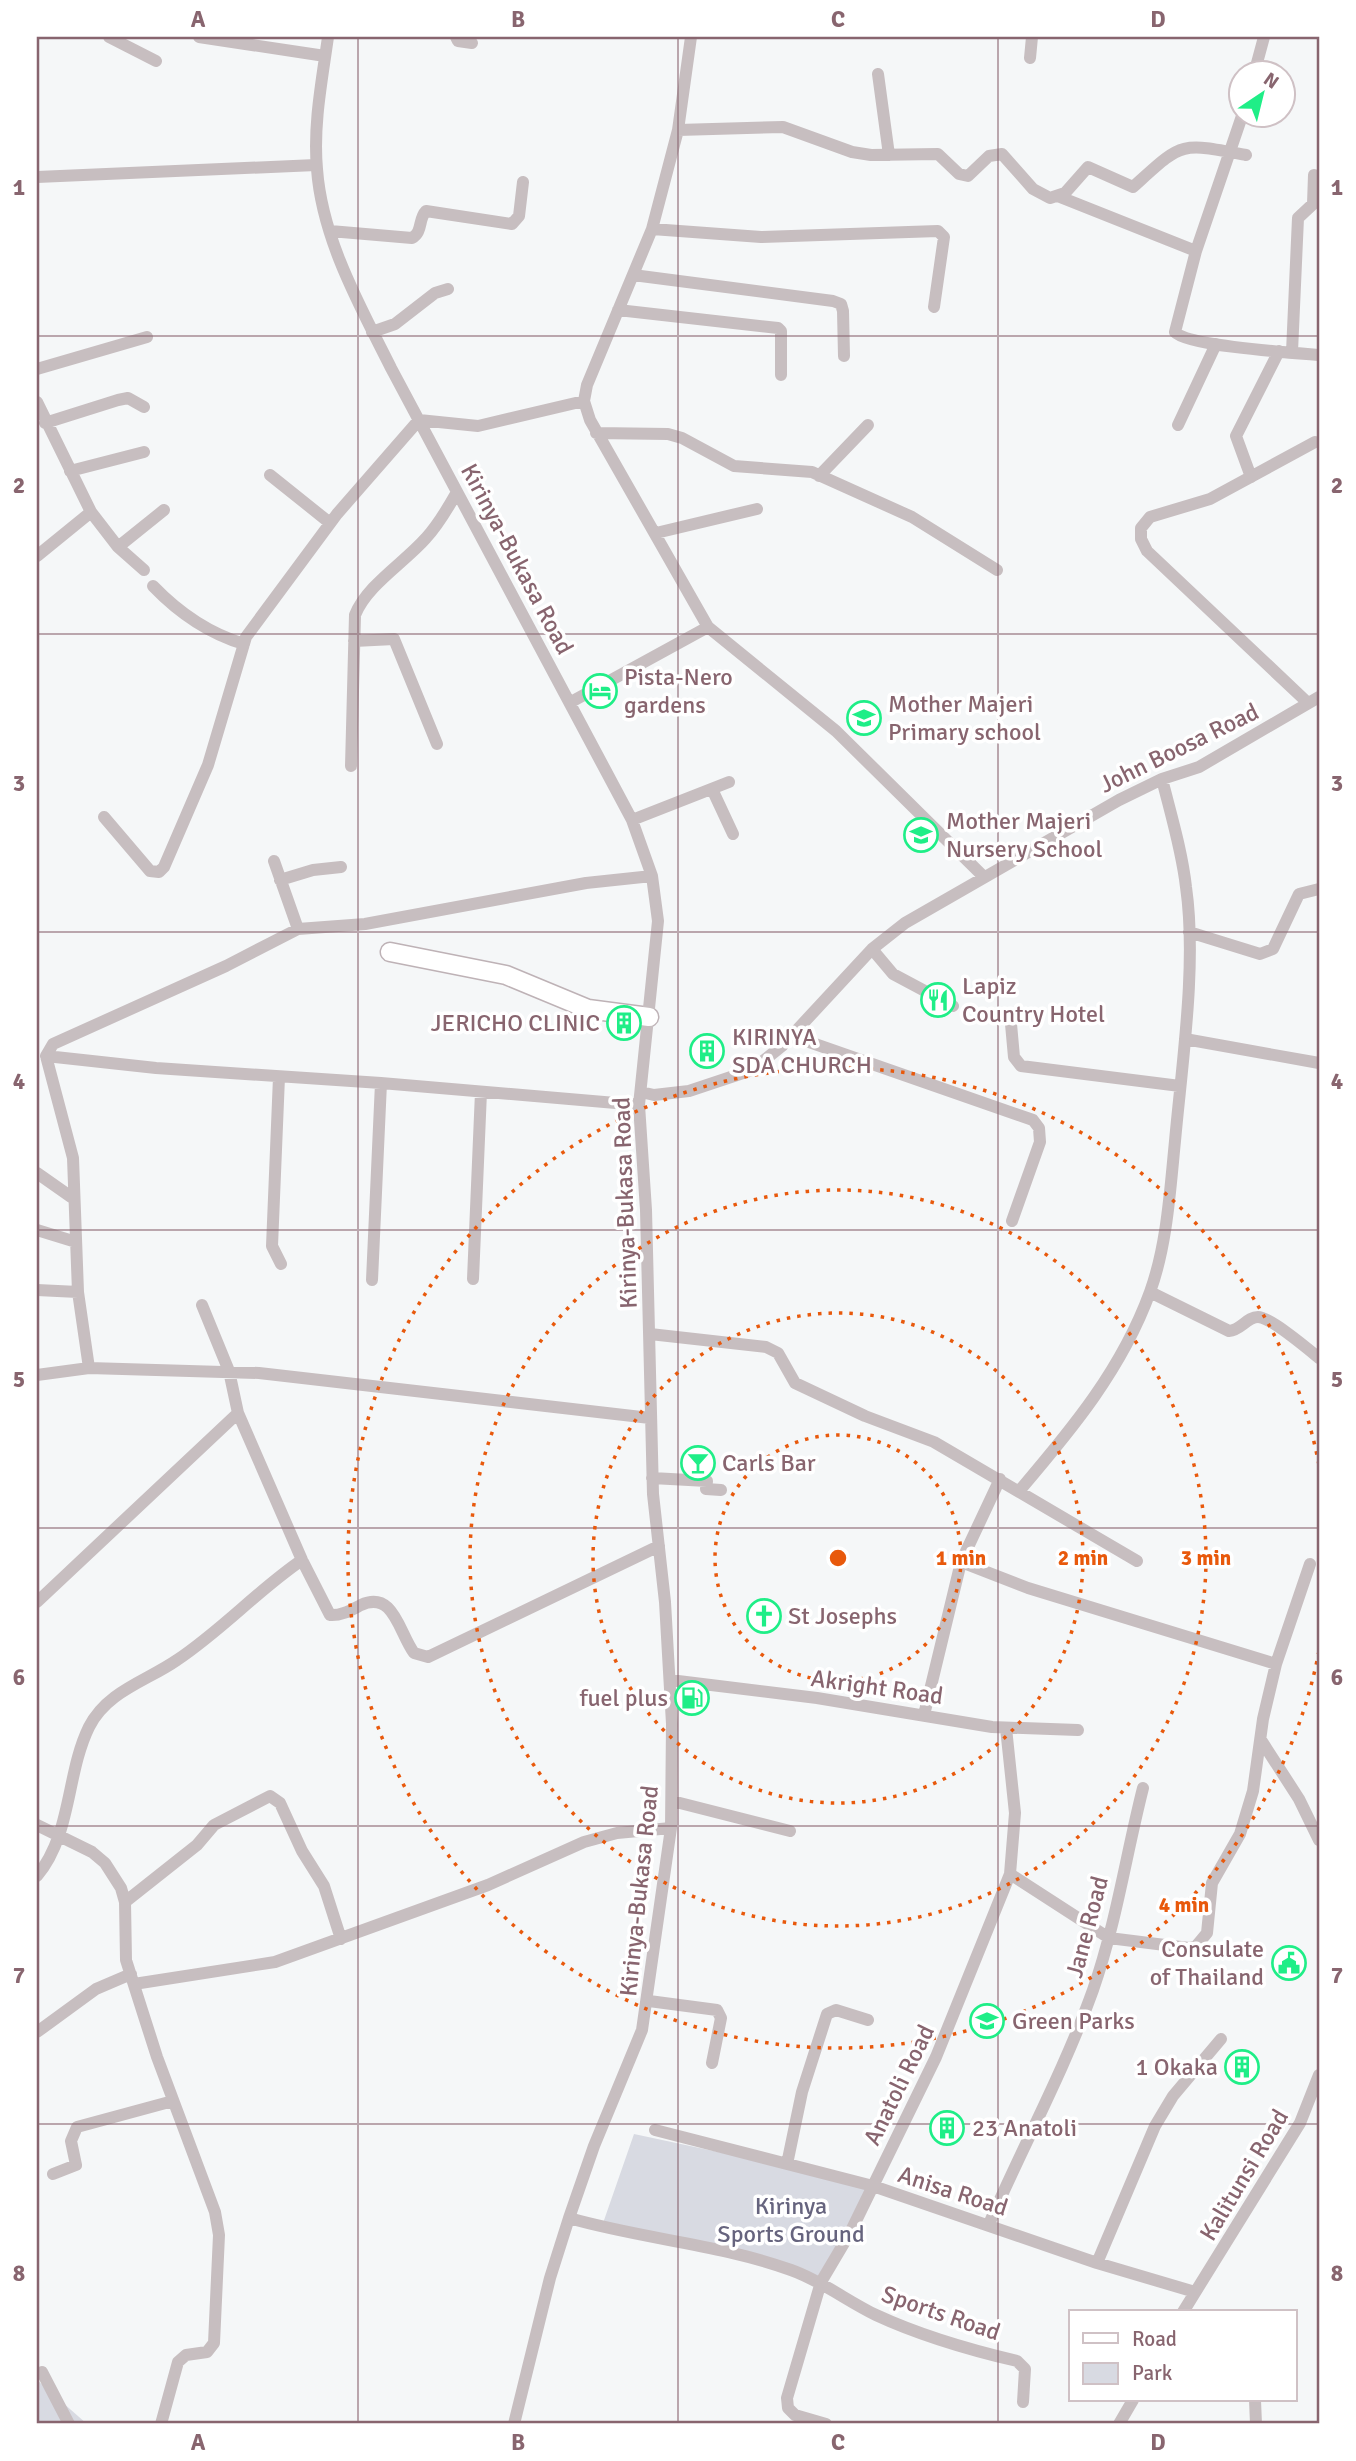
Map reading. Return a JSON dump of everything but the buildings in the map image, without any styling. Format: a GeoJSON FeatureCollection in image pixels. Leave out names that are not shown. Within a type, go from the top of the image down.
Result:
{"type":"FeatureCollection","features":[{"type":"Feature","properties":{"kind":"street"},"geometry":{"type":"LineString","coordinates":[[109,37],[156,61]]}},
{"type":"Feature","properties":{"kind":"street"},"geometry":{"type":"LineString","coordinates":[[199,37],[325,56]]}},
{"type":"Feature","properties":{"kind":"street","name":"Kirinya-Bukasa Road"},"geometry":{"type":"LineString","coordinates":[[328,37],[316,165],[330,232],[372,331],[632,820],[652,871],[658,921],[640,1097],[650,1334],[652,1478],[670,1680],[671,1828],[649,2001],[638,2045],[598,2135],[569,2218],[550,2278],[514,2424]]}},
{"type":"Feature","properties":{"kind":"street"},"geometry":{"type":"LineString","coordinates":[[456,37],[460,42],[472,43]]}},
{"type":"Feature","properties":{"kind":"street"},"geometry":{"type":"LineString","coordinates":[[691,37],[678,130],[652,229],[587,385],[584,401],[596,433],[708,627],[767,678],[836,731],[983,876]]}},
{"type":"Feature","properties":{"kind":"street"},"geometry":{"type":"LineString","coordinates":[[1030,58],[1032,37]]}},
{"type":"Feature","properties":{"kind":"street"},"geometry":{"type":"LineString","coordinates":[[1258,60],[1264,37]]}},
{"type":"Feature","properties":{"kind":"street"},"geometry":{"type":"LineString","coordinates":[[878,74],[889,155]]}},
{"type":"Feature","properties":{"kind":"street"},"geometry":{"type":"LineString","coordinates":[[678,130],[783,127],[852,152],[889,155],[938,154],[959,174],[968,176],[989,156],[1002,153],[1033,189],[1050,198],[1060,197],[1196,251]]}},
{"type":"Feature","properties":{"kind":"street"},"geometry":{"type":"LineString","coordinates":[[1238,130],[1196,251],[1175,332],[1181,337],[1216,344],[1319,355]]}},
{"type":"Feature","properties":{"kind":"street"},"geometry":{"type":"LineString","coordinates":[[1060,197],[1088,167],[1133,187],[1150,168],[1188,146],[1245,155]]}},
{"type":"Feature","properties":{"kind":"street"},"geometry":{"type":"LineString","coordinates":[[37,177],[316,165]]}},
{"type":"Feature","properties":{"kind":"street"},"geometry":{"type":"LineString","coordinates":[[1251,477],[1236,436],[1285,352],[1298,218],[1313,204],[1314,175]]}},
{"type":"Feature","properties":{"kind":"street"},"geometry":{"type":"LineString","coordinates":[[330,232],[412,238],[419,231],[421,217],[426,211],[512,224],[519,216],[523,182]]}},
{"type":"Feature","properties":{"kind":"street"},"geometry":{"type":"LineString","coordinates":[[652,229],[761,237],[938,231],[944,237],[934,307]]}},
{"type":"Feature","properties":{"kind":"street"},"geometry":{"type":"LineString","coordinates":[[633,275],[841,304],[844,356]]}},
{"type":"Feature","properties":{"kind":"street"},"geometry":{"type":"LineString","coordinates":[[372,331],[396,324],[435,293],[448,289]]}},
{"type":"Feature","properties":{"kind":"street"},"geometry":{"type":"LineString","coordinates":[[618,310],[778,328],[781,331],[781,376]]}},
{"type":"Feature","properties":{"kind":"street"},"geometry":{"type":"LineString","coordinates":[[37,369],[147,337]]}},
{"type":"Feature","properties":{"kind":"street"},"geometry":{"type":"LineString","coordinates":[[1178,425],[1216,344]]}},
{"type":"Feature","properties":{"kind":"street"},"geometry":{"type":"LineString","coordinates":[[45,423],[128,398],[144,407]]}},
{"type":"Feature","properties":{"kind":"street"},"geometry":{"type":"LineString","coordinates":[[104,817],[150,871],[159,872],[164,867],[208,765],[244,644],[251,629],[330,523],[419,421],[478,426],[584,401]]}},
{"type":"Feature","properties":{"kind":"street"},"geometry":{"type":"LineString","coordinates":[[37,402],[91,512],[118,547],[144,570]]}},
{"type":"Feature","properties":{"kind":"street"},"geometry":{"type":"LineString","coordinates":[[819,476],[868,425]]}},
{"type":"Feature","properties":{"kind":"street"},"geometry":{"type":"LineString","coordinates":[[596,433],[668,434],[682,438],[734,466],[802,470],[912,517],[997,570]]}},
{"type":"Feature","properties":{"kind":"street"},"geometry":{"type":"LineString","coordinates":[[1314,700],[1147,551],[1140,539],[1141,528],[1150,517],[1210,499],[1315,442]]}},
{"type":"Feature","properties":{"kind":"street"},"geometry":{"type":"LineString","coordinates":[[69,471],[144,452]]}},
{"type":"Feature","properties":{"kind":"street"},"geometry":{"type":"LineString","coordinates":[[270,475],[330,523]]}},
{"type":"Feature","properties":{"kind":"street"},"geometry":{"type":"LineString","coordinates":[[351,766],[355,615],[359,606],[428,537],[457,492]]}},
{"type":"Feature","properties":{"kind":"street"},"geometry":{"type":"LineString","coordinates":[[656,533],[757,509]]}},
{"type":"Feature","properties":{"kind":"street"},"geometry":{"type":"LineString","coordinates":[[118,547],[164,510]]}},
{"type":"Feature","properties":{"kind":"street"},"geometry":{"type":"LineString","coordinates":[[37,556],[91,512]]}},
{"type":"Feature","properties":{"kind":"street"},"geometry":{"type":"LineString","coordinates":[[153,586],[176,610],[205,628],[244,644]]}},
{"type":"Feature","properties":{"kind":"street"},"geometry":{"type":"LineString","coordinates":[[571,702],[708,627]]}},
{"type":"Feature","properties":{"kind":"street"},"geometry":{"type":"LineString","coordinates":[[354,641],[394,639],[437,744]]}},
{"type":"Feature","properties":{"kind":"street","name":"John Boosa Road"},"geometry":{"type":"LineString","coordinates":[[640,1097],[725,1081],[768,1059],[792,1036],[844,976],[905,923],[1119,800],[1162,779],[1199,767],[1314,700]]}},
{"type":"Feature","properties":{"kind":"street"},"geometry":{"type":"LineString","coordinates":[[1020,1490],[1082,1417],[1111,1373],[1150,1292],[1167,1214],[1185,1039],[1189,932],[1181,853],[1162,779]]}},
{"type":"Feature","properties":{"kind":"street"},"geometry":{"type":"LineString","coordinates":[[632,820],[729,782]]}},
{"type":"Feature","properties":{"kind":"street"},"geometry":{"type":"LineString","coordinates":[[712,789],[733,834]]}},
{"type":"Feature","properties":{"kind":"street"},"geometry":{"type":"LineString","coordinates":[[46,1056],[481,1092],[640,1097],[667,1087],[744,1069],[785,1037],[856,954],[925,906],[1037,841]]}},
{"type":"Feature","properties":{"kind":"street"},"geometry":{"type":"LineString","coordinates":[[274,861],[280,880],[302,925]]}},
{"type":"Feature","properties":{"kind":"street"},"geometry":{"type":"LineString","coordinates":[[280,880],[313,870],[341,867]]}},
{"type":"Feature","properties":{"kind":"street"},"geometry":{"type":"LineString","coordinates":[[89,1368],[78,1292],[73,1158],[46,1056],[53,1044],[201,978],[302,925],[365,923],[652,871]]}},
{"type":"Feature","properties":{"kind":"street"},"geometry":{"type":"LineString","coordinates":[[1189,932],[1260,954],[1273,950],[1299,894],[1319,889]]}},
{"type":"Feature","properties":{"kind":"street"},"geometry":{"type":"LineString","coordinates":[[872,949],[893,974],[953,1006]]}},
{"type":"Feature","properties":{"kind":"street"},"geometry":{"type":"LineString","coordinates":[[390,952],[506,975],[588,1009],[649,1017]]}},
{"type":"Feature","properties":{"kind":"street"},"geometry":{"type":"LineString","coordinates":[[1010,1013],[1014,1057],[1021,1066],[1180,1086]]}},
{"type":"Feature","properties":{"kind":"street"},"geometry":{"type":"LineString","coordinates":[[792,1036],[1034,1120],[1039,1128],[1040,1142],[1012,1221]]}},
{"type":"Feature","properties":{"kind":"street"},"geometry":{"type":"LineString","coordinates":[[1185,1039],[1319,1063]]}},
{"type":"Feature","properties":{"kind":"street"},"geometry":{"type":"LineString","coordinates":[[245,1068],[640,1097]]}},
{"type":"Feature","properties":{"kind":"street"},"geometry":{"type":"LineString","coordinates":[[279,1077],[272,1246],[281,1264]]}},
{"type":"Feature","properties":{"kind":"street"},"geometry":{"type":"LineString","coordinates":[[372,1280],[381,1083]]}},
{"type":"Feature","properties":{"kind":"street"},"geometry":{"type":"LineString","coordinates":[[473,1279],[481,1092]]}},
{"type":"Feature","properties":{"kind":"street"},"geometry":{"type":"LineString","coordinates":[[37,1173],[74,1199]]}},
{"type":"Feature","properties":{"kind":"street"},"geometry":{"type":"LineString","coordinates":[[37,1230],[76,1242]]}},
{"type":"Feature","properties":{"kind":"street"},"geometry":{"type":"LineString","coordinates":[[37,1290],[78,1292]]}},
{"type":"Feature","properties":{"kind":"street"},"geometry":{"type":"LineString","coordinates":[[1150,1292],[1229,1331],[1236,1331],[1251,1319],[1264,1318],[1319,1358]]}},
{"type":"Feature","properties":{"kind":"street"},"geometry":{"type":"LineString","coordinates":[[202,1305],[229,1371],[238,1413],[327,1613],[336,1616],[370,1601],[378,1601],[391,1610],[414,1653],[428,1657],[659,1546]]}},
{"type":"Feature","properties":{"kind":"street"},"geometry":{"type":"LineString","coordinates":[[650,1334],[766,1347],[778,1353],[795,1383],[865,1416],[924,1437],[1020,1490],[1137,1561]]}},
{"type":"Feature","properties":{"kind":"street"},"geometry":{"type":"LineString","coordinates":[[37,1375],[89,1368],[229,1371],[463,1394],[650,1418]]}},
{"type":"Feature","properties":{"kind":"street"},"geometry":{"type":"LineString","coordinates":[[37,1602],[238,1413]]}},
{"type":"Feature","properties":{"kind":"street"},"geometry":{"type":"LineString","coordinates":[[652,1478],[707,1481],[706,1489],[721,1490]]}},
{"type":"Feature","properties":{"kind":"street"},"geometry":{"type":"LineString","coordinates":[[924,1715],[961,1562],[1000,1479]]}},
{"type":"Feature","properties":{"kind":"street"},"geometry":{"type":"LineString","coordinates":[[37,1876],[54,1852],[85,1736],[107,1703],[178,1660],[270,1583],[302,1560]]}},
{"type":"Feature","properties":{"kind":"street"},"geometry":{"type":"LineString","coordinates":[[961,1562],[1028,1588],[1276,1664]]}},
{"type":"Feature","properties":{"kind":"street"},"geometry":{"type":"LineString","coordinates":[[1010,1874],[1109,1938],[1189,1948],[1203,1940],[1207,1933],[1212,1883],[1240,1834],[1253,1791],[1276,1664],[1310,1564]]}},
{"type":"Feature","properties":{"kind":"street","name":"Akright Road"},"geometry":{"type":"LineString","coordinates":[[670,1680],[1006,1728],[1078,1730]]}},
{"type":"Feature","properties":{"kind":"street","name":"Anatoli Road"},"geometry":{"type":"LineString","coordinates":[[826,2424],[795,2415],[788,2408],[787,2398],[821,2282],[873,2186],[953,2019],[1010,1874],[1015,1813],[1006,1728]]}},
{"type":"Feature","properties":{"kind":"street"},"geometry":{"type":"LineString","coordinates":[[1261,1741],[1299,1799],[1319,1840]]}},
{"type":"Feature","properties":{"kind":"street","name":"Jane Road"},"geometry":{"type":"LineString","coordinates":[[989,2224],[1066,2060],[1109,1938],[1143,1788]]}},
{"type":"Feature","properties":{"kind":"street"},"geometry":{"type":"LineString","coordinates":[[125,1902],[197,1845],[214,1825],[270,1796],[280,1804],[302,1851],[324,1886],[341,1940]]}},
{"type":"Feature","properties":{"kind":"street"},"geometry":{"type":"LineString","coordinates":[[671,1801],[790,1831]]}},
{"type":"Feature","properties":{"kind":"street"},"geometry":{"type":"LineString","coordinates":[[37,1825],[92,1852],[105,1863],[121,1888],[125,1902],[124,1946],[133,1979],[173,2101],[209,2190],[219,2235],[214,2343],[207,2353],[186,2355],[178,2362],[161,2424]]}},
{"type":"Feature","properties":{"kind":"street"},"geometry":{"type":"LineString","coordinates":[[37,2032],[96,1989],[133,1979],[275,1962],[488,1885],[584,1842],[617,1833],[671,1828]]}},
{"type":"Feature","properties":{"kind":"street"},"geometry":{"type":"LineString","coordinates":[[649,2001],[717,2010],[721,2018],[712,2063]]}},
{"type":"Feature","properties":{"kind":"street"},"geometry":{"type":"LineString","coordinates":[[787,2164],[802,2092],[827,2014],[836,2010],[868,2020]]}},
{"type":"Feature","properties":{"kind":"street"},"geometry":{"type":"LineString","coordinates":[[1097,2263],[1155,2126],[1173,2096],[1221,2039]]}},
{"type":"Feature","properties":{"kind":"street","name":"Kalitunsi Road"},"geometry":{"type":"LineString","coordinates":[[1184,2310],[1300,2123],[1319,2075]]}},
{"type":"Feature","properties":{"kind":"street"},"geometry":{"type":"LineString","coordinates":[[53,2175],[76,2165],[71,2141],[77,2127],[173,2101]]}},
{"type":"Feature","properties":{"kind":"street","name":"Anisa Road"},"geometry":{"type":"LineString","coordinates":[[654,2130],[873,2186],[1097,2263],[1195,2292]]}},
{"type":"Feature","properties":{"kind":"street","name":"Sports Road"},"geometry":{"type":"LineString","coordinates":[[569,2218],[610,2230],[663,2238],[740,2255],[821,2282],[859,2306],[896,2323],[1017,2361],[1025,2369],[1023,2402]]}},
{"type":"Feature","properties":{"kind":"street"},"geometry":{"type":"LineString","coordinates":[[42,2372],[69,2424]]}},
{"type":"Feature","properties":{"kind":"street"},"geometry":{"type":"LineString","coordinates":[[1119,2424],[1132,2402]]}},
{"type":"Feature","properties":{"kind":"street"},"geometry":{"type":"LineString","coordinates":[[1255,2402],[1256,2424]]}},
{"type":"Feature","properties":{"kind":"green space","name":"Kirinya Sports Ground"},"geometry":{"type":"Polygon","coordinates":[[[634,2134],[872,2185],[815,2282],[725,2251],[602,2226],[634,2134]]]}},
{"type":"Feature","properties":{"kind":"green space"},"geometry":{"type":"Polygon","coordinates":[[[37,2380],[87,2424],[37,2424],[37,2380]]]}},
{"type":"Feature","properties":{"kind":"place","name":"Pista-Nero gardens"},"geometry":{"type":"Point","coordinates":[600,691]}},
{"type":"Feature","properties":{"kind":"place","name":"Mother Majeri Primary school"},"geometry":{"type":"Point","coordinates":[864,718]}},
{"type":"Feature","properties":{"kind":"place","name":"Mother Majeri Nursery School"},"geometry":{"type":"Point","coordinates":[921,835]}},
{"type":"Feature","properties":{"kind":"place","name":"Lapiz Country Hotel"},"geometry":{"type":"Point","coordinates":[938,1000]}},
{"type":"Feature","properties":{"kind":"place","name":"JERICHO CLINIC"},"geometry":{"type":"Point","coordinates":[624,1023]}},
{"type":"Feature","properties":{"kind":"place","name":"KIRINYA SDA CHURCH"},"geometry":{"type":"Point","coordinates":[707,1051]}},
{"type":"Feature","properties":{"kind":"place","name":"Carls Bar"},"geometry":{"type":"Point","coordinates":[698,1463]}},
{"type":"Feature","properties":{"kind":"place","name":"St Josephs"},"geometry":{"type":"Point","coordinates":[764,1616]}},
{"type":"Feature","properties":{"kind":"place","name":"fuel plus"},"geometry":{"type":"Point","coordinates":[692,1698]}},
{"type":"Feature","properties":{"kind":"place","name":"Consulate of Thailand"},"geometry":{"type":"Point","coordinates":[1289,1963]}},
{"type":"Feature","properties":{"kind":"place","name":"Green Parks"},"geometry":{"type":"Point","coordinates":[987,2021]}},
{"type":"Feature","properties":{"kind":"place","name":"1 Okaka"},"geometry":{"type":"Point","coordinates":[1242,2067]}},
{"type":"Feature","properties":{"kind":"place","name":"23 Anatoli"},"geometry":{"type":"Point","coordinates":[947,2128]}}]}
